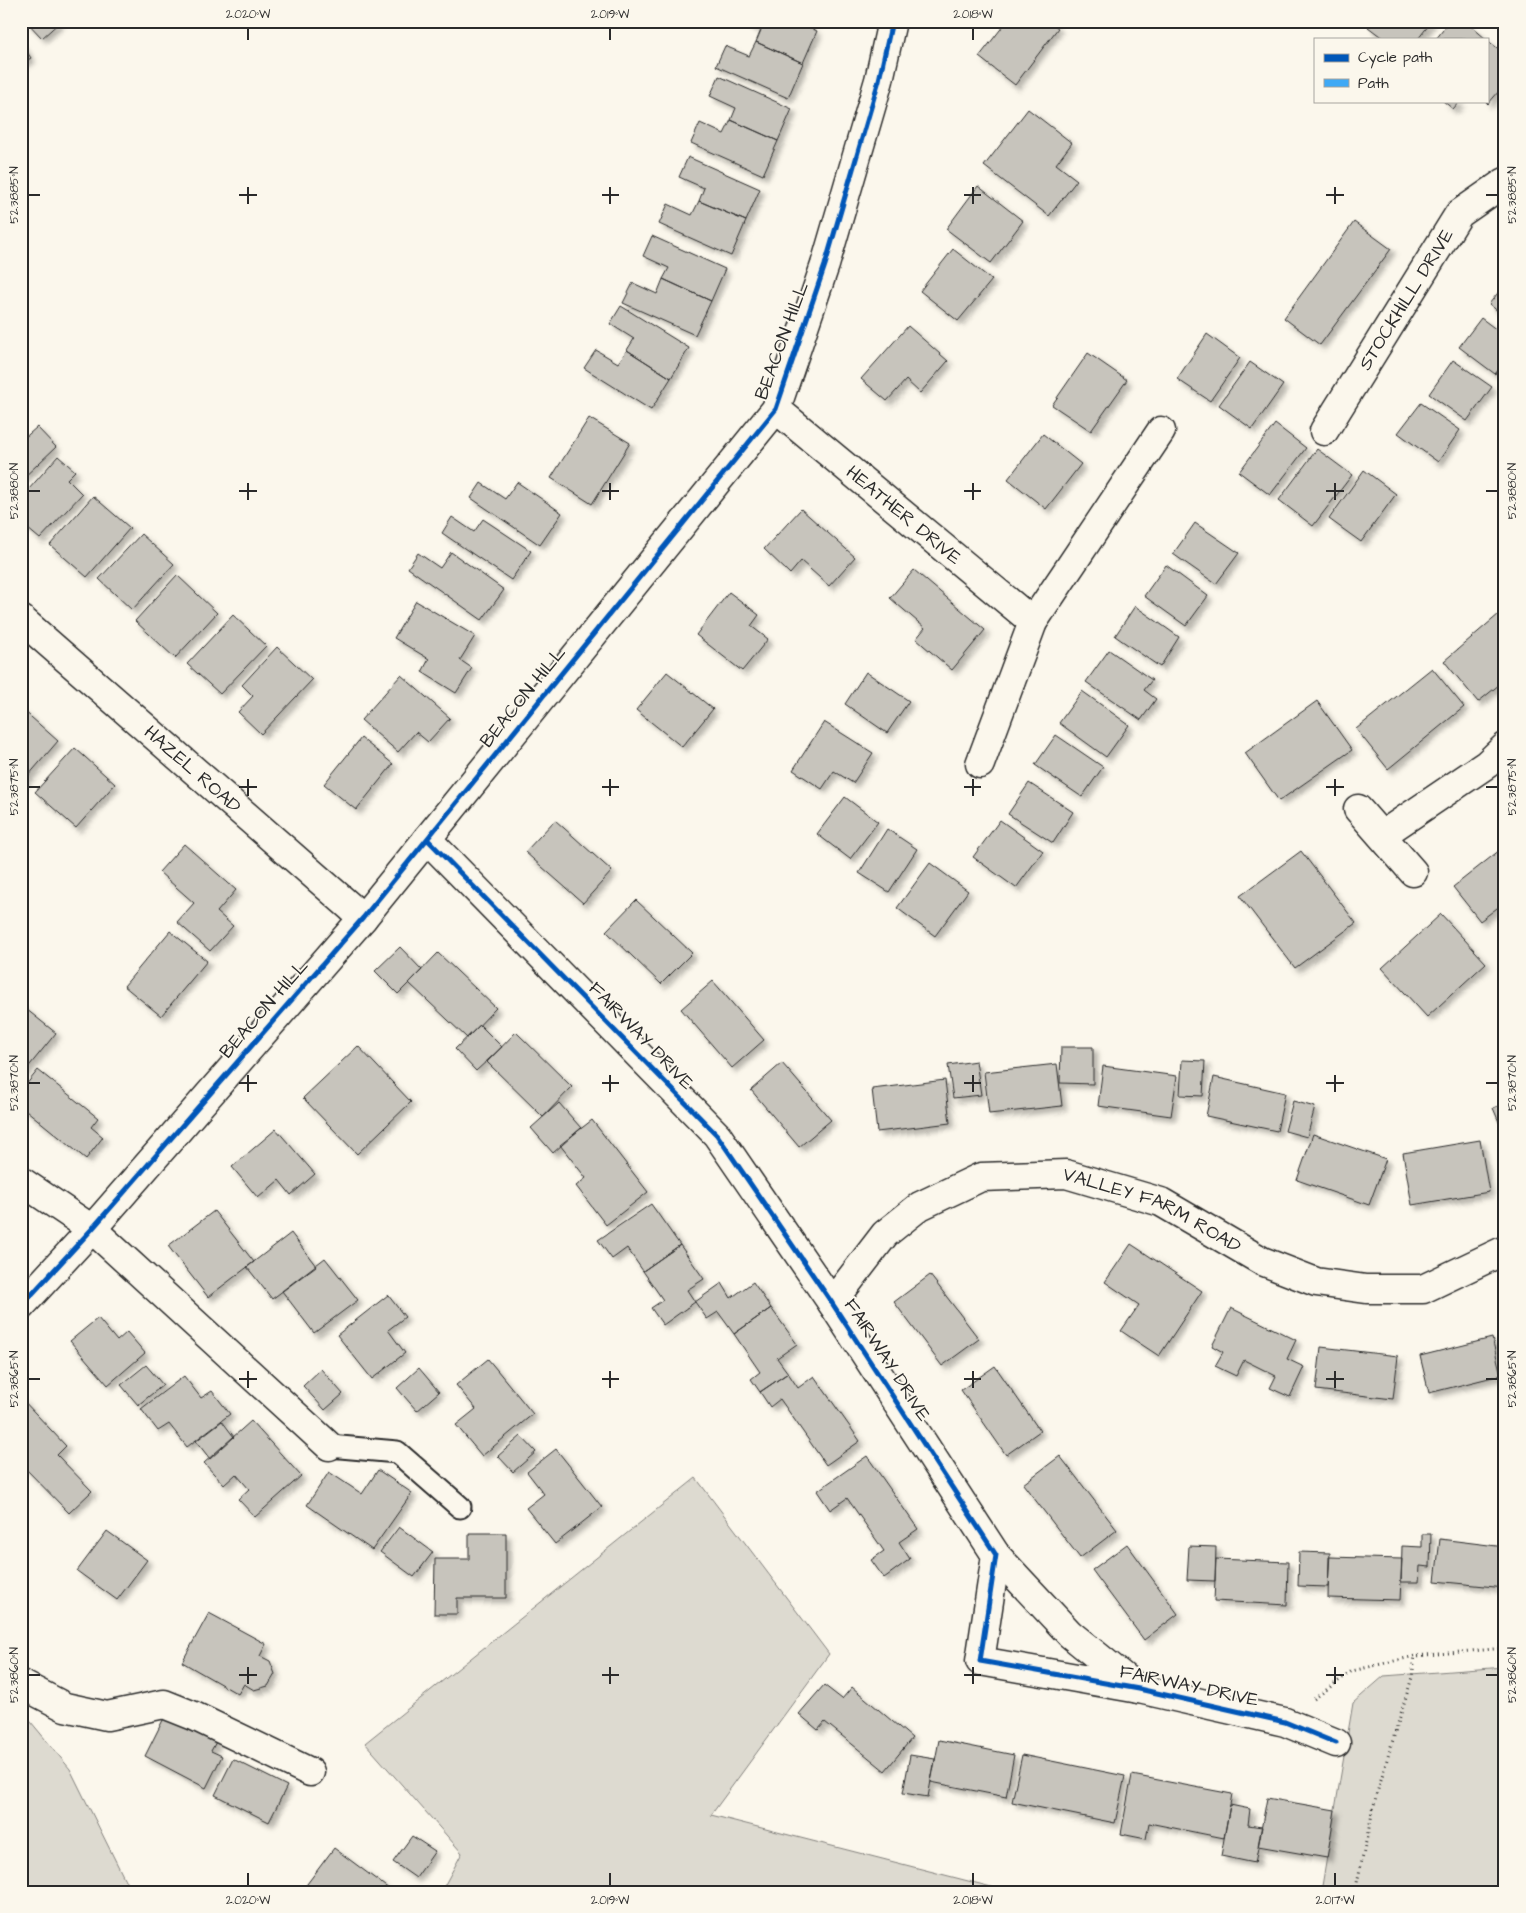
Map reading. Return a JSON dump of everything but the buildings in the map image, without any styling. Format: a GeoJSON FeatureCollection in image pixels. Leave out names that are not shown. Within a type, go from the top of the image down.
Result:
{"type":"FeatureCollection","features":[{"type":"Feature","properties":{"kind":"street","name":"BEACON HILL"},"geometry":{"type":"LineString","coordinates":[[21,1306],[92,1229],[363,918],[776,409],[825,265],[879,80],[892,21]]}},
{"type":"Feature","properties":{"kind":"street","name":"STOCKHILL DRIVE"},"geometry":{"type":"LineString","coordinates":[[1324,431],[1459,214],[1505,182]]}},
{"type":"Feature","properties":{"kind":"street","name":"HEATHER DRIVE"},"geometry":{"type":"LineString","coordinates":[[776,409],[1033,622]]}},
{"type":"Feature","properties":{"kind":"street"},"geometry":{"type":"LineString","coordinates":[[980,764],[1033,622],[1161,431]]}},
{"type":"Feature","properties":{"kind":"street","name":"HAZEL ROAD"},"geometry":{"type":"LineString","coordinates":[[21,619],[363,918]]}},
{"type":"Feature","properties":{"kind":"street"},"geometry":{"type":"LineString","coordinates":[[1382,835],[1487,764],[1505,747]]}},
{"type":"Feature","properties":{"kind":"street"},"geometry":{"type":"LineString","coordinates":[[1358,809],[1413,872]]}},
{"type":"Feature","properties":{"kind":"street","name":"FAIRWAY DRIVE"},"geometry":{"type":"LineString","coordinates":[[427,839],[717,1135],[832,1303],[996,1554],[980,1661],[1139,1689],[1285,1722],[1336,1743]]}},
{"type":"Feature","properties":{"kind":"street","name":"VALLEY FARM ROAD"},"geometry":{"type":"LineString","coordinates":[[832,1303],[885,1234],[920,1206],[981,1177],[1066,1174],[1161,1202],[1262,1261],[1316,1282],[1366,1289],[1423,1289],[1505,1250]]}},
{"type":"Feature","properties":{"kind":"street"},"geometry":{"type":"LineString","coordinates":[[21,1181],[92,1229],[329,1446]]}},
{"type":"Feature","properties":{"kind":"street"},"geometry":{"type":"LineString","coordinates":[[996,1554],[1070,1634],[1139,1689]]}},
{"type":"Feature","properties":{"kind":"street"},"geometry":{"type":"LineString","coordinates":[[21,1684],[65,1707],[107,1716],[164,1704],[194,1716],[310,1772]]}},
{"type":"Feature","properties":{"kind":"lane"},"geometry":{"type":"LineString","coordinates":[[329,1446],[397,1452],[460,1507]]}},
{"type":"Feature","properties":{"kind":"path"},"geometry":{"type":"LineString","coordinates":[[1285,1722],[1352,1671],[1415,1656],[1505,1648]]}},
{"type":"Feature","properties":{"kind":"path"},"geometry":{"type":"LineString","coordinates":[[1355,1892],[1376,1796],[1412,1676],[1415,1656]]}},
{"type":"Feature","properties":{"kind":"shaded area"},"geometry":{"type":"Polygon","coordinates":[[[696,1478],[829,1654],[711,1815],[1011,1892],[441,1892],[462,1853],[365,1743],[696,1478]]]}},
{"type":"Feature","properties":{"kind":"shaded area"},"geometry":{"type":"Polygon","coordinates":[[[1505,1667],[1505,1892],[1321,1892],[1353,1703],[1384,1676],[1505,1667]]]}},
{"type":"Feature","properties":{"kind":"shaded area"},"geometry":{"type":"Polygon","coordinates":[[[21,1710],[70,1769],[131,1892],[21,1892],[21,1710]]]}},
{"type":"Feature","properties":{"kind":"marked path"},"geometry":{"type":"LineString","coordinates":[[21,1877],[32,1892]]}},
{"type":"Feature","properties":{"kind":"cycle path"},"geometry":{"type":"LineString","coordinates":[[21,1306],[92,1229],[363,918],[776,409],[825,265],[879,80],[892,21]]}},
{"type":"Feature","properties":{"kind":"cycle path"},"geometry":{"type":"LineString","coordinates":[[427,839],[717,1135],[832,1303],[996,1555],[980,1661],[1139,1689],[1285,1722],[1336,1743]]}}]}
